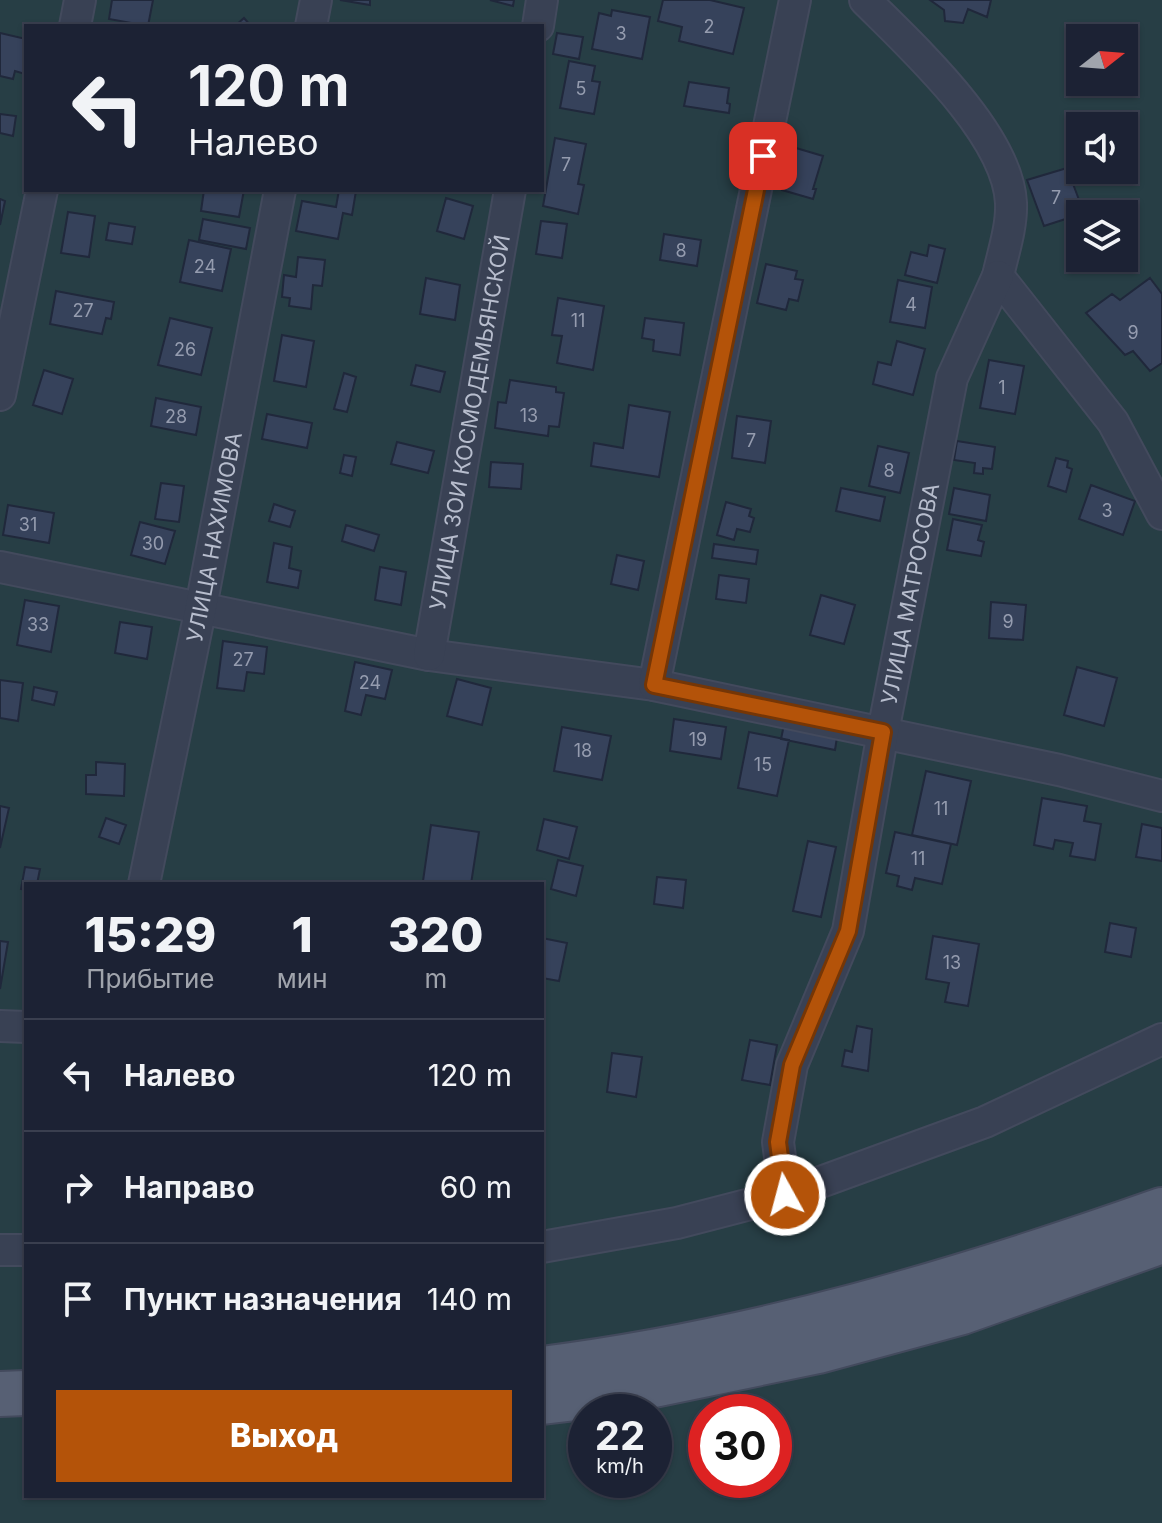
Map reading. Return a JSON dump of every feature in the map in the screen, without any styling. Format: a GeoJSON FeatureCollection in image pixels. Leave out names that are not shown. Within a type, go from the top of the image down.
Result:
{"type":"FeatureCollection","features":[{"type":"Feature","properties":{"kind":"main road"},"geometry":{"type":"LineString","coordinates":[[544,1369],[605,1361],[811,1319],[950,1281],[1162,1210]]}},
{"type":"Feature","properties":{"kind":"main road"},"geometry":{"type":"LineString","coordinates":[[544,1402],[610,1394],[818,1351],[962,1312],[1162,1241]]}},
{"type":"Feature","properties":{"kind":"main road"},"geometry":{"type":"LineString","coordinates":[[0,1394],[24,1393]]}},
{"type":"Feature","properties":{"kind":"main road"},"geometry":{"type":"LineString","coordinates":[[0,1424],[24,1424]]}},
{"type":"Feature","properties":{"kind":"street"},"geometry":{"type":"LineString","coordinates":[[75,24],[80,0]]}},
{"type":"Feature","properties":{"kind":"street"},"geometry":{"type":"LineString","coordinates":[[311,24],[316,0]]}},
{"type":"Feature","properties":{"kind":"street"},"geometry":{"type":"LineString","coordinates":[[538,24],[542,0]]}},
{"type":"Feature","properties":{"kind":"street"},"geometry":{"type":"LineString","coordinates":[[654,685],[795,0]]}},
{"type":"Feature","properties":{"kind":"street","name":"УЛИЦА МАТРОСОВА"},"geometry":{"type":"LineString","coordinates":[[785,1195],[778,1142],[792,1065],[848,931],[952,378],[998,276],[1011,203],[1003,166],[980,127],[928,63],[865,0]]}},
{"type":"Feature","properties":{"kind":"street"},"geometry":{"type":"LineString","coordinates":[[0,395],[42,192]]}},
{"type":"Feature","properties":{"kind":"street","name":"УЛИЦА НАХИМОВА"},"geometry":{"type":"LineString","coordinates":[[144,882],[201,607],[280,192]]}},
{"type":"Feature","properties":{"kind":"street","name":"УЛИЦА ЗОИ КОСМОДЕМЬЯНСКОЙ"},"geometry":{"type":"LineString","coordinates":[[429,655],[510,192]]}},
{"type":"Feature","properties":{"kind":"street"},"geometry":{"type":"LineString","coordinates":[[998,276],[1113,422],[1162,514]]}},
{"type":"Feature","properties":{"kind":"street"},"geometry":{"type":"LineString","coordinates":[[0,567],[429,655],[654,685],[1059,770],[1162,796]]}},
{"type":"Feature","properties":{"kind":"street"},"geometry":{"type":"LineString","coordinates":[[0,1026],[24,1027]]}},
{"type":"Feature","properties":{"kind":"street"},"geometry":{"type":"LineString","coordinates":[[544,1247],[677,1223],[785,1195],[985,1122],[1162,1039]]}},
{"type":"Feature","properties":{"kind":"street"},"geometry":{"type":"LineString","coordinates":[[0,1250],[24,1250]]}},
{"type":"Feature","properties":{"kind":"shaded area"},"geometry":{"type":"Polygon","coordinates":[[[0,0],[1162,0],[1162,1523],[0,1523],[0,0]]]}},
{"type":"Feature","properties":{"kind":"building"},"geometry":{"type":"Polygon","coordinates":[[[112,0],[153,0],[148,24],[109,19],[112,0]]]}},
{"type":"Feature","properties":{"kind":"building"},"geometry":{"type":"Polygon","coordinates":[[[340,0],[370,0],[370,5],[340,0]]]}},
{"type":"Feature","properties":{"kind":"building"},"geometry":{"type":"Polygon","coordinates":[[[490,0],[514,0],[513,6],[490,0]]]}},
{"type":"Feature","properties":{"kind":"building"},"geometry":{"type":"Polygon","coordinates":[[[663,0],[710,0],[744,8],[733,54],[679,41],[682,27],[658,21],[663,0]]]}},
{"type":"Feature","properties":{"kind":"building"},"geometry":{"type":"Polygon","coordinates":[[[930,0],[991,0],[987,17],[968,9],[963,23],[945,21],[944,10],[930,0]]]}},
{"type":"Feature","properties":{"kind":"building"},"geometry":{"type":"Polygon","coordinates":[[[612,10],[650,17],[642,59],[592,49],[599,13],[611,16],[612,10]]]}},
{"type":"Feature","properties":{"kind":"building"},"geometry":{"type":"Polygon","coordinates":[[[0,33],[24,39],[24,74],[15,71],[13,79],[0,76],[0,33]]]}},
{"type":"Feature","properties":{"kind":"building"},"geometry":{"type":"Polygon","coordinates":[[[557,33],[583,37],[579,59],[553,54],[557,33]]]}},
{"type":"Feature","properties":{"kind":"building"},"geometry":{"type":"Polygon","coordinates":[[[569,61],[595,66],[592,81],[600,82],[594,114],[560,108],[569,61]]]}},
{"type":"Feature","properties":{"kind":"building"},"geometry":{"type":"Polygon","coordinates":[[[689,82],[729,88],[729,113],[684,106],[689,82]]]}},
{"type":"Feature","properties":{"kind":"building"},"geometry":{"type":"Polygon","coordinates":[[[0,114],[16,116],[13,136],[0,133],[0,114]]]}},
{"type":"Feature","properties":{"kind":"building"},"geometry":{"type":"Polygon","coordinates":[[[555,138],[586,144],[578,184],[584,185],[578,214],[543,206],[555,138]]]}},
{"type":"Feature","properties":{"kind":"building"},"geometry":{"type":"Polygon","coordinates":[[[796,148],[823,156],[813,199],[782,190],[796,148]]]}},
{"type":"Feature","properties":{"kind":"building"},"geometry":{"type":"Polygon","coordinates":[[[1066,168],[1066,184],[1073,184],[1079,200],[1066,200],[1066,219],[1044,226],[1027,180],[1066,168]]]}},
{"type":"Feature","properties":{"kind":"building"},"geometry":{"type":"Polygon","coordinates":[[[204,192],[244,192],[239,217],[201,211],[204,192]]]}},
{"type":"Feature","properties":{"kind":"building"},"geometry":{"type":"Polygon","coordinates":[[[339,192],[356,192],[352,215],[343,213],[338,239],[296,231],[302,201],[336,207],[339,192]]]}},
{"type":"Feature","properties":{"kind":"building"},"geometry":{"type":"Polygon","coordinates":[[[446,198],[473,206],[464,239],[437,231],[446,198]]]}},
{"type":"Feature","properties":{"kind":"building"},"geometry":{"type":"Polygon","coordinates":[[[0,199],[5,201],[0,225],[0,199]]]}},
{"type":"Feature","properties":{"kind":"building"},"geometry":{"type":"Polygon","coordinates":[[[68,212],[95,216],[89,257],[61,253],[68,212]]]}},
{"type":"Feature","properties":{"kind":"building"},"geometry":{"type":"Polygon","coordinates":[[[203,219],[250,228],[246,249],[199,240],[203,219]]]}},
{"type":"Feature","properties":{"kind":"building"},"geometry":{"type":"Polygon","coordinates":[[[541,221],[567,224],[562,258],[536,254],[541,221]]]}},
{"type":"Feature","properties":{"kind":"building"},"geometry":{"type":"Polygon","coordinates":[[[109,223],[135,227],[132,244],[106,240],[109,223]]]}},
{"type":"Feature","properties":{"kind":"building"},"geometry":{"type":"Polygon","coordinates":[[[664,234],[701,240],[697,266],[660,260],[664,234]]]}},
{"type":"Feature","properties":{"kind":"building"},"geometry":{"type":"Polygon","coordinates":[[[189,240],[231,249],[222,291],[180,282],[189,240]]]}},
{"type":"Feature","properties":{"kind":"building"},"geometry":{"type":"Polygon","coordinates":[[[929,245],[945,249],[937,283],[905,275],[911,252],[927,256],[929,245]]]}},
{"type":"Feature","properties":{"kind":"building"},"geometry":{"type":"Polygon","coordinates":[[[298,257],[325,260],[322,286],[313,285],[311,309],[289,306],[290,298],[282,297],[284,275],[296,277],[298,257]]]}},
{"type":"Feature","properties":{"kind":"building"},"geometry":{"type":"Polygon","coordinates":[[[766,264],[797,271],[795,279],[803,280],[798,301],[789,299],[786,310],[757,303],[766,264]]]}},
{"type":"Feature","properties":{"kind":"building"},"geometry":{"type":"Polygon","coordinates":[[[426,278],[460,285],[455,320],[420,314],[426,278]]]}},
{"type":"Feature","properties":{"kind":"building"},"geometry":{"type":"Polygon","coordinates":[[[1150,278],[1162,294],[1162,363],[1150,371],[1133,351],[1125,355],[1086,313],[1112,294],[1120,300],[1150,278]]]}},
{"type":"Feature","properties":{"kind":"building"},"geometry":{"type":"Polygon","coordinates":[[[898,280],[932,287],[925,328],[890,322],[898,280]]]}},
{"type":"Feature","properties":{"kind":"building"},"geometry":{"type":"Polygon","coordinates":[[[56,291],[114,302],[111,319],[106,318],[102,334],[50,324],[56,291]]]}},
{"type":"Feature","properties":{"kind":"building"},"geometry":{"type":"Polygon","coordinates":[[[558,298],[604,306],[593,370],[557,363],[562,336],[552,335],[558,298]]]}},
{"type":"Feature","properties":{"kind":"building"},"geometry":{"type":"Polygon","coordinates":[[[170,318],[212,328],[201,375],[158,365],[170,318]]]}},
{"type":"Feature","properties":{"kind":"building"},"geometry":{"type":"Polygon","coordinates":[[[645,318],[684,323],[680,355],[653,351],[654,340],[642,338],[645,318]]]}},
{"type":"Feature","properties":{"kind":"building"},"geometry":{"type":"Polygon","coordinates":[[[282,335],[314,341],[306,387],[274,381],[282,335]]]}},
{"type":"Feature","properties":{"kind":"building"},"geometry":{"type":"Polygon","coordinates":[[[897,341],[925,349],[913,395],[873,384],[878,362],[891,365],[897,341]]]}},
{"type":"Feature","properties":{"kind":"building"},"geometry":{"type":"Polygon","coordinates":[[[989,360],[1024,366],[1015,414],[980,408],[989,360]]]}},
{"type":"Feature","properties":{"kind":"building"},"geometry":{"type":"Polygon","coordinates":[[[416,365],[445,372],[440,392],[411,385],[416,365]]]}},
{"type":"Feature","properties":{"kind":"building"},"geometry":{"type":"Polygon","coordinates":[[[44,370],[73,379],[62,414],[33,405],[44,370]]]}},
{"type":"Feature","properties":{"kind":"building"},"geometry":{"type":"Polygon","coordinates":[[[344,373],[356,377],[347,412],[334,409],[344,373]]]}},
{"type":"Feature","properties":{"kind":"building"},"geometry":{"type":"Polygon","coordinates":[[[510,380],[556,387],[556,392],[564,393],[559,427],[549,426],[548,436],[495,428],[498,402],[506,403],[510,380]]]}},
{"type":"Feature","properties":{"kind":"building"},"geometry":{"type":"Polygon","coordinates":[[[156,398],[201,407],[196,435],[151,426],[156,398]]]}},
{"type":"Feature","properties":{"kind":"building"},"geometry":{"type":"Polygon","coordinates":[[[629,405],[670,412],[659,477],[591,466],[594,443],[623,448],[629,405]]]}},
{"type":"Feature","properties":{"kind":"building"},"geometry":{"type":"Polygon","coordinates":[[[267,414],[312,423],[307,448],[262,439],[267,414]]]}},
{"type":"Feature","properties":{"kind":"building"},"geometry":{"type":"Polygon","coordinates":[[[737,416],[771,421],[765,463],[732,458],[737,416]]]}},
{"type":"Feature","properties":{"kind":"building"},"geometry":{"type":"Polygon","coordinates":[[[957,441],[995,447],[992,469],[983,468],[983,474],[974,473],[975,463],[954,460],[957,441]]]}},
{"type":"Feature","properties":{"kind":"building"},"geometry":{"type":"Polygon","coordinates":[[[397,442],[434,451],[428,473],[391,464],[397,442]]]}},
{"type":"Feature","properties":{"kind":"building"},"geometry":{"type":"Polygon","coordinates":[[[878,446],[909,453],[900,493],[869,486],[878,446]]]}},
{"type":"Feature","properties":{"kind":"building"},"geometry":{"type":"Polygon","coordinates":[[[344,455],[356,457],[352,476],[340,473],[344,455]]]}},
{"type":"Feature","properties":{"kind":"building"},"geometry":{"type":"Polygon","coordinates":[[[1056,458],[1068,461],[1067,467],[1072,469],[1066,492],[1048,486],[1056,458]]]}},
{"type":"Feature","properties":{"kind":"building"},"geometry":{"type":"Polygon","coordinates":[[[491,462],[523,464],[521,489],[489,487],[491,462]]]}},
{"type":"Feature","properties":{"kind":"building"},"geometry":{"type":"Polygon","coordinates":[[[161,483],[184,486],[179,522],[155,519],[161,483]]]}},
{"type":"Feature","properties":{"kind":"building"},"geometry":{"type":"Polygon","coordinates":[[[1091,485],[1135,501],[1123,535],[1079,519],[1091,485]]]}},
{"type":"Feature","properties":{"kind":"building"},"geometry":{"type":"Polygon","coordinates":[[[841,488],[885,497],[880,521],[836,511],[841,488]]]}},
{"type":"Feature","properties":{"kind":"building"},"geometry":{"type":"Polygon","coordinates":[[[954,488],[990,495],[986,521],[949,514],[954,488]]]}},
{"type":"Feature","properties":{"kind":"building"},"geometry":{"type":"Polygon","coordinates":[[[726,502],[751,509],[749,516],[754,518],[750,532],[737,529],[734,540],[717,535],[726,502]]]}},
{"type":"Feature","properties":{"kind":"building"},"geometry":{"type":"Polygon","coordinates":[[[274,504],[295,511],[290,527],[269,521],[274,504]]]}},
{"type":"Feature","properties":{"kind":"building"},"geometry":{"type":"Polygon","coordinates":[[[8,505],[54,513],[49,543],[3,535],[8,505]]]}},
{"type":"Feature","properties":{"kind":"building"},"geometry":{"type":"Polygon","coordinates":[[[953,519],[982,525],[978,540],[984,542],[981,556],[947,550],[953,519]]]}},
{"type":"Feature","properties":{"kind":"building"},"geometry":{"type":"Polygon","coordinates":[[[140,522],[175,531],[165,564],[131,555],[140,522]]]}},
{"type":"Feature","properties":{"kind":"building"},"geometry":{"type":"Polygon","coordinates":[[[346,525],[379,535],[374,551],[342,541],[346,525]]]}},
{"type":"Feature","properties":{"kind":"building"},"geometry":{"type":"Polygon","coordinates":[[[274,543],[292,547],[289,568],[301,571],[298,588],[267,582],[274,543]]]}},
{"type":"Feature","properties":{"kind":"building"},"geometry":{"type":"Polygon","coordinates":[[[714,544],[758,550],[756,564],[712,558],[714,544]]]}},
{"type":"Feature","properties":{"kind":"building"},"geometry":{"type":"Polygon","coordinates":[[[617,555],[644,561],[638,590],[611,584],[617,555]]]}},
{"type":"Feature","properties":{"kind":"building"},"geometry":{"type":"Polygon","coordinates":[[[380,567],[406,572],[401,605],[375,600],[380,567]]]}},
{"type":"Feature","properties":{"kind":"building"},"geometry":{"type":"Polygon","coordinates":[[[719,575],[749,579],[746,603],[716,599],[719,575]]]}},
{"type":"Feature","properties":{"kind":"building"},"geometry":{"type":"Polygon","coordinates":[[[821,595],[855,605],[844,644],[810,635],[821,595]]]}},
{"type":"Feature","properties":{"kind":"building"},"geometry":{"type":"Polygon","coordinates":[[[25,600],[59,606],[51,652],[17,645],[25,600]]]}},
{"type":"Feature","properties":{"kind":"building"},"geometry":{"type":"Polygon","coordinates":[[[991,602],[1026,605],[1023,640],[989,638],[991,602]]]}},
{"type":"Feature","properties":{"kind":"building"},"geometry":{"type":"Polygon","coordinates":[[[120,622],[152,627],[147,659],[115,653],[120,622]]]}},
{"type":"Feature","properties":{"kind":"building"},"geometry":{"type":"Polygon","coordinates":[[[223,641],[267,647],[264,674],[247,672],[244,691],[217,688],[223,641]]]}},
{"type":"Feature","properties":{"kind":"building"},"geometry":{"type":"Polygon","coordinates":[[[355,662],[392,670],[385,699],[366,695],[361,715],[345,711],[355,662]]]}},
{"type":"Feature","properties":{"kind":"building"},"geometry":{"type":"Polygon","coordinates":[[[1077,667],[1117,678],[1104,726],[1064,715],[1077,667]]]}},
{"type":"Feature","properties":{"kind":"building"},"geometry":{"type":"Polygon","coordinates":[[[457,679],[491,688],[482,725],[447,716],[457,679]]]}},
{"type":"Feature","properties":{"kind":"building"},"geometry":{"type":"Polygon","coordinates":[[[0,680],[23,683],[18,721],[0,718],[0,680]]]}},
{"type":"Feature","properties":{"kind":"building"},"geometry":{"type":"Polygon","coordinates":[[[34,687],[57,692],[54,705],[32,700],[34,687]]]}},
{"type":"Feature","properties":{"kind":"building"},"geometry":{"type":"Polygon","coordinates":[[[674,719],[726,727],[721,759],[670,751],[674,719]]]}},
{"type":"Feature","properties":{"kind":"building"},"geometry":{"type":"Polygon","coordinates":[[[785,720],[838,731],[835,750],[781,739],[785,720]]]}},
{"type":"Feature","properties":{"kind":"building"},"geometry":{"type":"Polygon","coordinates":[[[562,727],[611,736],[602,780],[554,771],[562,727]]]}},
{"type":"Feature","properties":{"kind":"building"},"geometry":{"type":"Polygon","coordinates":[[[749,732],[789,740],[777,796],[738,788],[749,732]]]}},
{"type":"Feature","properties":{"kind":"building"},"geometry":{"type":"Polygon","coordinates":[[[96,762],[125,764],[124,796],[86,794],[86,775],[96,775],[96,762]]]}},
{"type":"Feature","properties":{"kind":"building"},"geometry":{"type":"Polygon","coordinates":[[[926,771],[971,781],[957,845],[912,835],[926,771]]]}},
{"type":"Feature","properties":{"kind":"building"},"geometry":{"type":"Polygon","coordinates":[[[1042,798],[1087,806],[1084,821],[1101,824],[1095,860],[1070,856],[1073,843],[1055,840],[1053,849],[1034,845],[1042,798]]]}},
{"type":"Feature","properties":{"kind":"building"},"geometry":{"type":"Polygon","coordinates":[[[0,806],[9,808],[0,848],[0,806]]]}},
{"type":"Feature","properties":{"kind":"building"},"geometry":{"type":"Polygon","coordinates":[[[106,818],[126,825],[119,844],[99,837],[106,818]]]}},
{"type":"Feature","properties":{"kind":"building"},"geometry":{"type":"Polygon","coordinates":[[[544,819],[577,827],[569,859],[537,850],[544,819]]]}},
{"type":"Feature","properties":{"kind":"building"},"geometry":{"type":"Polygon","coordinates":[[[1142,824],[1162,828],[1162,861],[1136,857],[1142,824]]]}},
{"type":"Feature","properties":{"kind":"building"},"geometry":{"type":"Polygon","coordinates":[[[431,825],[479,832],[471,882],[423,881],[431,825]]]}},
{"type":"Feature","properties":{"kind":"building"},"geometry":{"type":"Polygon","coordinates":[[[895,832],[951,844],[942,884],[915,878],[912,890],[897,886],[899,876],[886,873],[895,832]]]}},
{"type":"Feature","properties":{"kind":"building"},"geometry":{"type":"Polygon","coordinates":[[[808,841],[836,847],[821,917],[793,911],[808,841]]]}},
{"type":"Feature","properties":{"kind":"building"},"geometry":{"type":"Polygon","coordinates":[[[558,860],[583,866],[576,896],[551,889],[558,860]]]}},
{"type":"Feature","properties":{"kind":"building"},"geometry":{"type":"Polygon","coordinates":[[[25,867],[40,869],[37,882],[24,882],[24,890],[21,889],[25,867]]]}},
{"type":"Feature","properties":{"kind":"building"},"geometry":{"type":"Polygon","coordinates":[[[657,877],[686,880],[683,908],[654,904],[657,877]]]}},
{"type":"Feature","properties":{"kind":"building"},"geometry":{"type":"Polygon","coordinates":[[[1110,923],[1136,928],[1131,957],[1105,952],[1110,923]]]}},
{"type":"Feature","properties":{"kind":"building"},"geometry":{"type":"Polygon","coordinates":[[[933,936],[979,944],[968,1006],[945,1002],[949,983],[926,979],[933,936]]]}},
{"type":"Feature","properties":{"kind":"building"},"geometry":{"type":"Polygon","coordinates":[[[544,938],[567,943],[559,981],[544,978],[544,938]]]}},
{"type":"Feature","properties":{"kind":"building"},"geometry":{"type":"Polygon","coordinates":[[[0,941],[8,942],[0,989],[0,941]]]}},
{"type":"Feature","properties":{"kind":"building"},"geometry":{"type":"Polygon","coordinates":[[[857,1026],[872,1029],[868,1071],[842,1066],[845,1050],[852,1052],[857,1026]]]}},
{"type":"Feature","properties":{"kind":"building"},"geometry":{"type":"Polygon","coordinates":[[[750,1040],[777,1045],[770,1085],[742,1080],[750,1040]]]}},
{"type":"Feature","properties":{"kind":"building"},"geometry":{"type":"Polygon","coordinates":[[[612,1053],[642,1057],[636,1097],[607,1092],[612,1053]]]}},
{"type":"Feature","properties":{"kind":"route"},"geometry":{"type":"LineString","coordinates":[[763,156],[654,685],[883,732],[848,931],[792,1065],[778,1142],[785,1195]]}}]}
